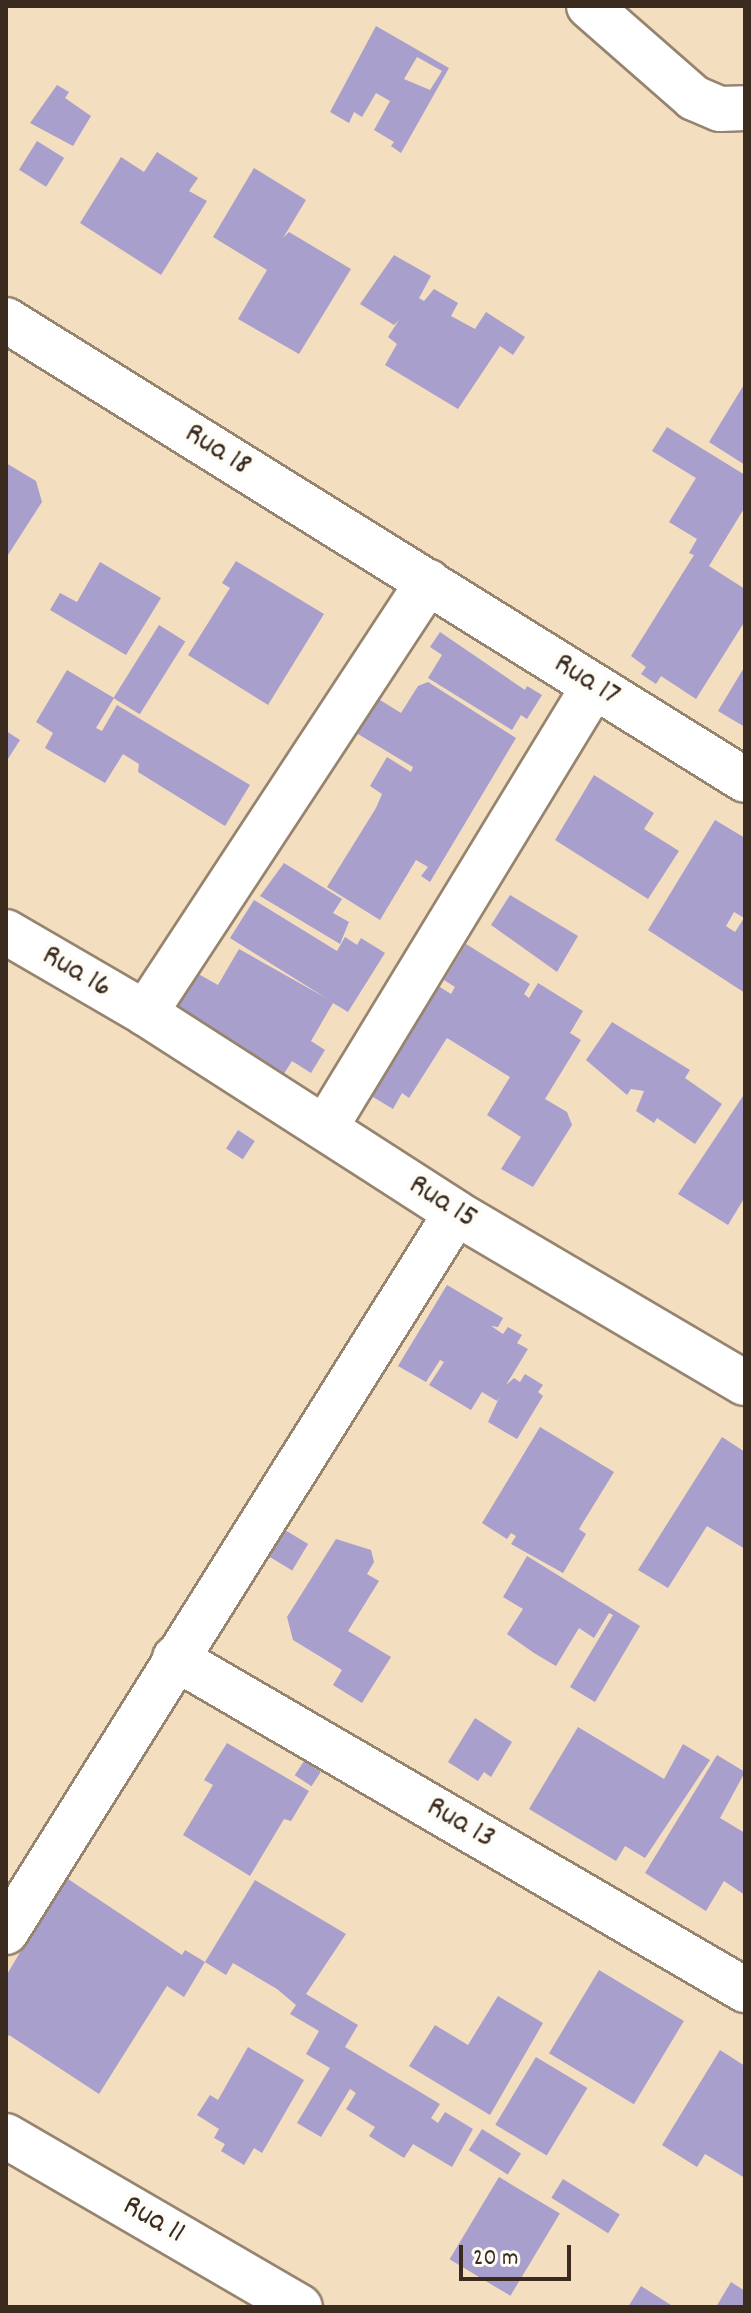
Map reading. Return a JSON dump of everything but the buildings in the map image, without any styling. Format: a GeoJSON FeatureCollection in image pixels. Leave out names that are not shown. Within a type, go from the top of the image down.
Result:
{"type":"FeatureCollection","features":[{"type":"Feature","properties":{"kind":"street"},"geometry":{"type":"LineString","coordinates":[[589,6],[694,98],[720,109],[745,108]]}},
{"type":"Feature","properties":{"kind":"street","name":"Rua 18"},"geometry":{"type":"LineString","coordinates":[[6,320],[428,582]]}},
{"type":"Feature","properties":{"kind":"street"},"geometry":{"type":"LineString","coordinates":[[145,1013],[428,582]]}},
{"type":"Feature","properties":{"kind":"street","name":"Rua 17"},"geometry":{"type":"LineString","coordinates":[[428,582],[745,780]]}},
{"type":"Feature","properties":{"kind":"street"},"geometry":{"type":"LineString","coordinates":[[325,1128],[594,686]]}},
{"type":"Feature","properties":{"kind":"street","name":"Rua 16"},"geometry":{"type":"LineString","coordinates":[[10,945],[145,1013]]}},
{"type":"Feature","properties":{"kind":"street","name":"Rua 15"},"geometry":{"type":"LineString","coordinates":[[145,1013],[456,1213],[745,1383]]}},
{"type":"Feature","properties":{"kind":"street"},"geometry":{"type":"LineString","coordinates":[[6,1932],[456,1213]]}},
{"type":"Feature","properties":{"kind":"street","name":"Rua 13"},"geometry":{"type":"LineString","coordinates":[[175,1658],[745,1990]]}},
{"type":"Feature","properties":{"kind":"street","name":"Rua 11"},"geometry":{"type":"LineString","coordinates":[[6,2136],[300,2307]]}}]}
